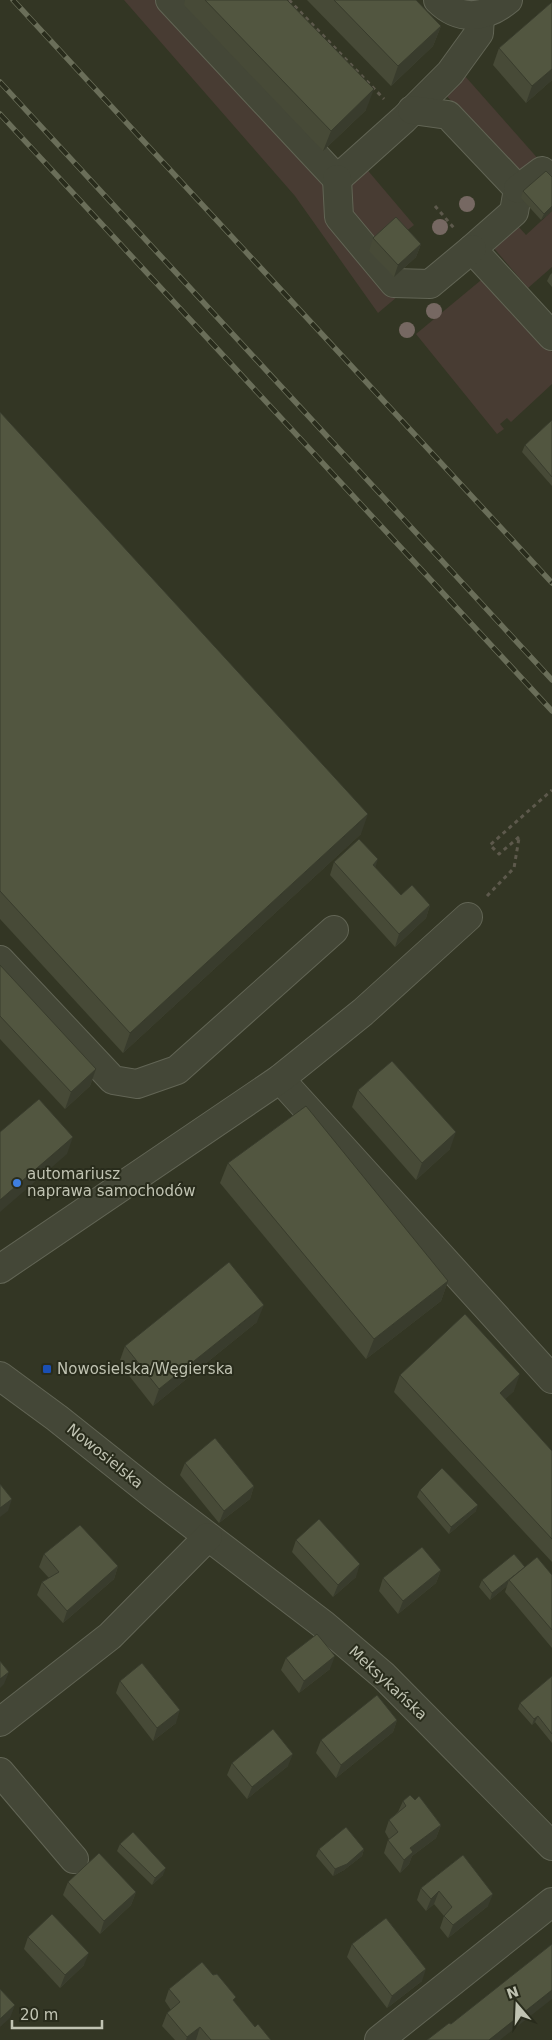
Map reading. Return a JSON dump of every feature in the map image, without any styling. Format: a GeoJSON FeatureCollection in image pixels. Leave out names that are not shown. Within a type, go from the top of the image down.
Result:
{"type":"FeatureCollection","features":[{"type":"Feature","properties":{"kind":"street"},"geometry":{"type":"LineString","coordinates":[[170,0],[337,178],[340,217],[394,283],[430,284],[514,212],[518,189],[542,171],[552,181]]}},
{"type":"Feature","properties":{"kind":"street"},"geometry":{"type":"LineString","coordinates":[[438,0],[460,15],[480,15],[508,0]]}},
{"type":"Feature","properties":{"kind":"street"},"geometry":{"type":"LineString","coordinates":[[337,178],[408,115],[450,73],[479,33],[480,15]]}},
{"type":"Feature","properties":{"kind":"street"},"geometry":{"type":"LineString","coordinates":[[408,115],[448,116],[518,189]]}},
{"type":"Feature","properties":{"kind":"street"},"geometry":{"type":"LineString","coordinates":[[472,249],[552,336]]}},
{"type":"Feature","properties":{"kind":"street"},"geometry":{"type":"LineString","coordinates":[[0,1269],[280,1079],[363,1012],[468,916]]}},
{"type":"Feature","properties":{"kind":"street"},"geometry":{"type":"LineString","coordinates":[[0,960],[113,1080],[137,1084],[177,1070],[334,930]]}},
{"type":"Feature","properties":{"kind":"street"},"geometry":{"type":"LineString","coordinates":[[280,1079],[552,1379]]}},
{"type":"Feature","properties":{"kind":"street","name":"Nowosielska"},"geometry":{"type":"LineString","coordinates":[[0,1376],[57,1418],[208,1537]]}},
{"type":"Feature","properties":{"kind":"street"},"geometry":{"type":"LineString","coordinates":[[0,1722],[110,1636],[208,1537]]}},
{"type":"Feature","properties":{"kind":"street","name":"Meksykańska"},"geometry":{"type":"LineString","coordinates":[[208,1537],[324,1625],[384,1676],[552,1846]]}},
{"type":"Feature","properties":{"kind":"street"},"geometry":{"type":"LineString","coordinates":[[0,1772],[74,1859]]}},
{"type":"Feature","properties":{"kind":"street"},"geometry":{"type":"LineString","coordinates":[[379,2040],[552,1902]]}},
{"type":"Feature","properties":{"kind":"path"},"geometry":{"type":"LineString","coordinates":[[289,0],[408,115]]}},
{"type":"Feature","properties":{"kind":"path"},"geometry":{"type":"LineString","coordinates":[[468,916],[514,868],[519,838],[499,854],[490,845],[552,790]]}},
{"type":"Feature","properties":{"kind":"shaded area"},"geometry":{"type":"Polygon","coordinates":[[[124,0],[158,0],[327,184],[397,297],[378,313],[295,196],[124,0]]]}},
{"type":"Feature","properties":{"kind":"shaded area"},"geometry":{"type":"Polygon","coordinates":[[[464,75],[540,161],[520,179],[444,93],[464,75]]]}},
{"type":"Feature","properties":{"kind":"shaded area"},"geometry":{"type":"Polygon","coordinates":[[[364,166],[414,225],[400,236],[390,224],[368,243],[344,215],[344,183],[364,166]]]}},
{"type":"Feature","properties":{"kind":"shaded area"},"geometry":{"type":"Polygon","coordinates":[[[552,211],[552,267],[528,288],[492,246],[517,225],[526,235],[552,211]]]}},
{"type":"Feature","properties":{"kind":"shaded area"},"geometry":{"type":"Polygon","coordinates":[[[486,276],[552,352],[552,384],[511,422],[507,418],[500,424],[504,429],[497,434],[416,334],[486,276]]]}},
{"type":"Feature","properties":{"kind":"building"},"geometry":{"type":"Polygon","coordinates":[[[205,0],[287,0],[374,89],[331,131],[205,0]]]}},
{"type":"Feature","properties":{"kind":"building"},"geometry":{"type":"Polygon","coordinates":[[[334,0],[416,0],[441,26],[398,66],[334,0]]]}},
{"type":"Feature","properties":{"kind":"building"},"geometry":{"type":"Polygon","coordinates":[[[552,2],[552,69],[532,86],[499,48],[552,2]]]}},
{"type":"Feature","properties":{"kind":"building"},"geometry":{"type":"Polygon","coordinates":[[[546,171],[552,177],[552,206],[544,214],[523,191],[546,171]]]}},
{"type":"Feature","properties":{"kind":"building"},"geometry":{"type":"Polygon","coordinates":[[[396,217],[421,244],[398,265],[373,238],[396,217]]]}},
{"type":"Feature","properties":{"kind":"building"},"geometry":{"type":"Polygon","coordinates":[[[0,412],[368,814],[130,1033],[0,891],[0,412]]]}},
{"type":"Feature","properties":{"kind":"building"},"geometry":{"type":"Polygon","coordinates":[[[552,420],[552,477],[525,445],[552,420]]]}},
{"type":"Feature","properties":{"kind":"building"},"geometry":{"type":"Polygon","coordinates":[[[359,839],[378,859],[373,865],[401,895],[412,885],[430,905],[399,934],[334,862],[359,839]]]}},
{"type":"Feature","properties":{"kind":"building"},"geometry":{"type":"Polygon","coordinates":[[[0,965],[96,1069],[71,1092],[0,1016],[0,965]]]}},
{"type":"Feature","properties":{"kind":"building"},"geometry":{"type":"Polygon","coordinates":[[[392,1061],[456,1132],[422,1163],[358,1090],[392,1061]]]}},
{"type":"Feature","properties":{"kind":"building","name":"automariusz naprawa samochodów"},"geometry":{"type":"Polygon","coordinates":[[[39,1099],[73,1137],[0,1200],[0,1132],[39,1099]]]}},
{"type":"Feature","properties":{"kind":"building"},"geometry":{"type":"Polygon","coordinates":[[[306,1106],[448,1281],[374,1339],[228,1163],[306,1106]]]}},
{"type":"Feature","properties":{"kind":"building"},"geometry":{"type":"Polygon","coordinates":[[[229,1262],[264,1305],[159,1389],[125,1346],[229,1262]]]}},
{"type":"Feature","properties":{"kind":"building"},"geometry":{"type":"Polygon","coordinates":[[[465,1314],[520,1374],[500,1393],[552,1451],[552,1539],[400,1375],[465,1314]]]}},
{"type":"Feature","properties":{"kind":"building"},"geometry":{"type":"Polygon","coordinates":[[[215,1438],[254,1486],[224,1511],[185,1463],[215,1438]]]}},
{"type":"Feature","properties":{"kind":"building"},"geometry":{"type":"Polygon","coordinates":[[[442,1468],[478,1505],[451,1527],[420,1490],[442,1468]]]}},
{"type":"Feature","properties":{"kind":"building"},"geometry":{"type":"Polygon","coordinates":[[[0,1484],[12,1499],[0,1508],[0,1484]]]}},
{"type":"Feature","properties":{"kind":"building"},"geometry":{"type":"Polygon","coordinates":[[[319,1519],[360,1564],[338,1585],[296,1540],[319,1519]]]}},
{"type":"Feature","properties":{"kind":"building"},"geometry":{"type":"Polygon","coordinates":[[[80,1525],[118,1566],[67,1611],[42,1582],[59,1572],[44,1554],[80,1525]]]}},
{"type":"Feature","properties":{"kind":"building"},"geometry":{"type":"Polygon","coordinates":[[[422,1547],[441,1570],[403,1601],[383,1578],[422,1547]]]}},
{"type":"Feature","properties":{"kind":"building"},"geometry":{"type":"Polygon","coordinates":[[[514,1554],[525,1567],[492,1593],[482,1580],[514,1554]]]}},
{"type":"Feature","properties":{"kind":"building"},"geometry":{"type":"Polygon","coordinates":[[[537,1557],[552,1575],[552,1630],[509,1580],[537,1557]]]}},
{"type":"Feature","properties":{"kind":"building"},"geometry":{"type":"Polygon","coordinates":[[[317,1634],[335,1656],[304,1681],[286,1658],[317,1634]]]}},
{"type":"Feature","properties":{"kind":"building"},"geometry":{"type":"Polygon","coordinates":[[[0,1661],[9,1672],[0,1679],[0,1661]]]}},
{"type":"Feature","properties":{"kind":"building"},"geometry":{"type":"Polygon","coordinates":[[[142,1663],[180,1710],[157,1728],[120,1681],[142,1663]]]}},
{"type":"Feature","properties":{"kind":"building"},"geometry":{"type":"Polygon","coordinates":[[[552,1676],[552,1734],[538,1716],[534,1719],[520,1703],[552,1676]]]}},
{"type":"Feature","properties":{"kind":"building"},"geometry":{"type":"Polygon","coordinates":[[[377,1695],[397,1720],[341,1765],[321,1740],[377,1695]]]}},
{"type":"Feature","properties":{"kind":"building"},"geometry":{"type":"Polygon","coordinates":[[[273,1729],[293,1754],[252,1787],[232,1763],[273,1729]]]}},
{"type":"Feature","properties":{"kind":"building"},"geometry":{"type":"Polygon","coordinates":[[[410,1795],[415,1800],[419,1796],[441,1825],[410,1848],[413,1852],[404,1860],[388,1840],[398,1832],[389,1820],[406,1806],[403,1801],[410,1795]]]}},
{"type":"Feature","properties":{"kind":"building"},"geometry":{"type":"Polygon","coordinates":[[[346,1827],[364,1849],[347,1864],[335,1869],[319,1849],[346,1827]]]}},
{"type":"Feature","properties":{"kind":"building"},"geometry":{"type":"Polygon","coordinates":[[[133,1832],[166,1868],[155,1878],[120,1844],[133,1832]]]}},
{"type":"Feature","properties":{"kind":"building"},"geometry":{"type":"Polygon","coordinates":[[[99,1853],[136,1892],[104,1921],[68,1882],[99,1853]]]}},
{"type":"Feature","properties":{"kind":"building"},"geometry":{"type":"Polygon","coordinates":[[[463,1855],[493,1894],[453,1925],[444,1916],[452,1907],[439,1891],[431,1899],[421,1888],[463,1855]]]}},
{"type":"Feature","properties":{"kind":"building"},"geometry":{"type":"Polygon","coordinates":[[[52,1914],[89,1953],[65,1975],[28,1937],[52,1914]]]}},
{"type":"Feature","properties":{"kind":"building"},"geometry":{"type":"Polygon","coordinates":[[[386,1918],[426,1969],[392,1996],[352,1944],[386,1918]]]}},
{"type":"Feature","properties":{"kind":"building"},"geometry":{"type":"Polygon","coordinates":[[[552,1944],[552,1990],[489,2040],[427,2040],[449,2023],[451,2024],[552,1944]]]}},
{"type":"Feature","properties":{"kind":"building"},"geometry":{"type":"Polygon","coordinates":[[[202,1962],[213,1975],[217,1974],[236,1997],[233,2000],[255,2027],[258,2024],[271,2040],[211,2040],[200,2027],[187,2037],[167,2013],[180,2002],[169,1989],[202,1962]]]}},
{"type":"Feature","properties":{"kind":"building"},"geometry":{"type":"Polygon","coordinates":[[[0,1989],[15,2005],[0,2019],[0,1989]]]}},
{"type":"Feature","properties":{"kind":"railway"},"geometry":{"type":"LineString","coordinates":[[13,0],[552,583]]}},
{"type":"Feature","properties":{"kind":"railway"},"geometry":{"type":"LineString","coordinates":[[0,82],[552,680]]}},
{"type":"Feature","properties":{"kind":"railway"},"geometry":{"type":"LineString","coordinates":[[0,114],[552,711]]}},
{"type":"Feature","properties":{"kind":"place","name":"automariusz naprawa samochodów"},"geometry":{"type":"Point","coordinates":[17,1183]}},
{"type":"Feature","properties":{"kind":"place","name":"Nowosielska/Węgierska"},"geometry":{"type":"Point","coordinates":[47,1369]}}]}
